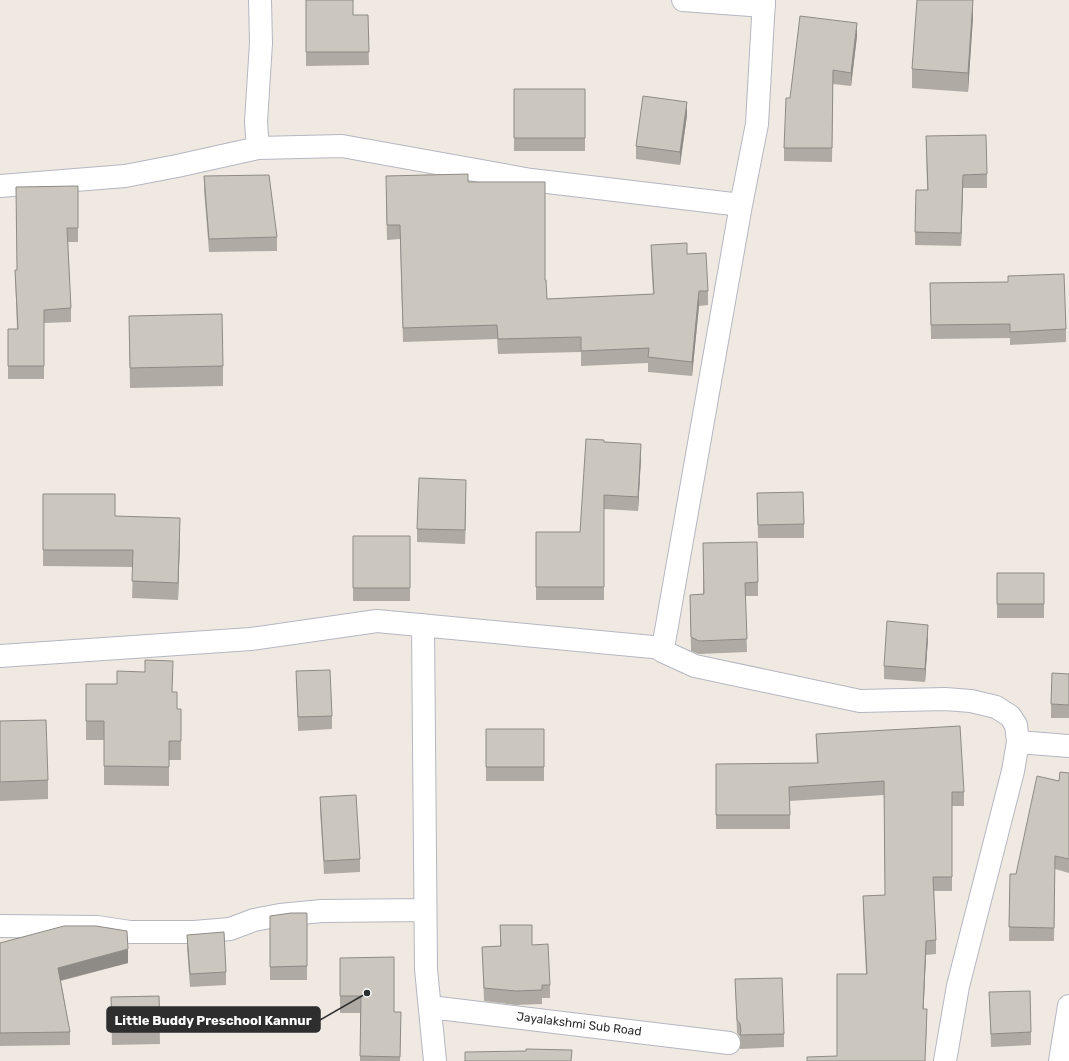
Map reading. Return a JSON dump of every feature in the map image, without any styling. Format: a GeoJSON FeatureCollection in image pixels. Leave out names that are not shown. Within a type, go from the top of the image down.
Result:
{"type":"FeatureCollection","features":[{"type":"Feature","properties":{"kind":"street"},"geometry":{"type":"LineString","coordinates":[[258,148],[256,122],[261,43],[260,0]]}},
{"type":"Feature","properties":{"kind":"street"},"geometry":{"type":"LineString","coordinates":[[683,0],[764,3],[756,124],[662,651],[695,666],[860,701],[945,699],[971,701],[996,707],[1010,716],[1016,725],[1018,742],[1013,771],[958,986],[945,1061]]}},
{"type":"Feature","properties":{"kind":"street"},"geometry":{"type":"LineString","coordinates":[[0,186],[125,176],[258,148],[342,146],[531,180],[741,205]]}},
{"type":"Feature","properties":{"kind":"street"},"geometry":{"type":"LineString","coordinates":[[0,656],[251,639],[377,621],[663,648]]}},
{"type":"Feature","properties":{"kind":"street"},"geometry":{"type":"LineString","coordinates":[[423,625],[426,969],[435,1061]]}},
{"type":"Feature","properties":{"kind":"street"},"geometry":{"type":"LineString","coordinates":[[1018,742],[1069,746]]}},
{"type":"Feature","properties":{"kind":"street"},"geometry":{"type":"LineString","coordinates":[[0,926],[97,927],[130,932],[194,932],[230,929],[254,920],[280,915],[322,911],[425,910]]}},
{"type":"Feature","properties":{"kind":"street","name":"Jayalakshmi Sub Road"},"geometry":{"type":"LineString","coordinates":[[430,1006],[729,1043]]}},
{"type":"Feature","properties":{"kind":"street"},"geometry":{"type":"LineString","coordinates":[[1060,1061],[1069,1006]]}},
{"type":"Feature","properties":{"kind":"building"},"geometry":{"type":"Polygon","coordinates":[[[306,0],[353,0],[353,15],[368,15],[369,52],[306,52],[306,0]]]}},
{"type":"Feature","properties":{"kind":"building"},"geometry":{"type":"Polygon","coordinates":[[[917,0],[973,0],[968,73],[912,69],[917,0]]]}},
{"type":"Feature","properties":{"kind":"building"},"geometry":{"type":"Polygon","coordinates":[[[800,16],[857,23],[851,73],[833,70],[832,148],[784,148],[786,98],[790,98],[800,16]]]}},
{"type":"Feature","properties":{"kind":"building"},"geometry":{"type":"Polygon","coordinates":[[[514,89],[585,89],[585,138],[514,138],[514,89]]]}},
{"type":"Feature","properties":{"kind":"building"},"geometry":{"type":"Polygon","coordinates":[[[643,96],[687,102],[680,152],[636,146],[643,96]]]}},
{"type":"Feature","properties":{"kind":"building"},"geometry":{"type":"Polygon","coordinates":[[[986,135],[987,174],[963,175],[961,233],[915,232],[916,190],[928,190],[926,136],[986,135]]]}},
{"type":"Feature","properties":{"kind":"building"},"geometry":{"type":"Polygon","coordinates":[[[468,174],[468,182],[545,182],[545,280],[547,299],[654,294],[651,245],[687,243],[687,254],[706,253],[708,291],[699,291],[692,362],[648,357],[649,348],[581,351],[581,337],[498,339],[497,325],[403,328],[400,225],[387,225],[386,176],[468,174]]]}},
{"type":"Feature","properties":{"kind":"building"},"geometry":{"type":"Polygon","coordinates":[[[269,175],[277,237],[209,239],[204,176],[269,175]]]}},
{"type":"Feature","properties":{"kind":"building"},"geometry":{"type":"Polygon","coordinates":[[[78,186],[78,228],[67,228],[71,308],[44,310],[44,366],[8,366],[8,329],[18,329],[15,270],[17,270],[16,187],[78,186]]]}},
{"type":"Feature","properties":{"kind":"building"},"geometry":{"type":"Polygon","coordinates":[[[1064,274],[1066,329],[1010,332],[1010,324],[931,325],[930,283],[1008,282],[1008,276],[1064,274]]]}},
{"type":"Feature","properties":{"kind":"building"},"geometry":{"type":"Polygon","coordinates":[[[222,314],[223,366],[130,368],[129,316],[222,314]]]}},
{"type":"Feature","properties":{"kind":"building"},"geometry":{"type":"Polygon","coordinates":[[[586,439],[604,440],[604,442],[641,444],[638,497],[604,495],[604,587],[536,587],[536,532],[580,532],[586,439]]]}},
{"type":"Feature","properties":{"kind":"building"},"geometry":{"type":"Polygon","coordinates":[[[419,478],[466,480],[465,530],[417,529],[419,478]]]}},
{"type":"Feature","properties":{"kind":"building"},"geometry":{"type":"Polygon","coordinates":[[[803,492],[804,524],[758,525],[757,493],[803,492]]]}},
{"type":"Feature","properties":{"kind":"building"},"geometry":{"type":"Polygon","coordinates":[[[43,494],[115,494],[115,516],[180,518],[178,583],[132,581],[133,550],[43,550],[43,494]]]}},
{"type":"Feature","properties":{"kind":"building"},"geometry":{"type":"Polygon","coordinates":[[[353,536],[410,536],[410,588],[353,588],[353,536]]]}},
{"type":"Feature","properties":{"kind":"building"},"geometry":{"type":"Polygon","coordinates":[[[757,542],[758,582],[745,583],[747,639],[699,641],[691,637],[690,595],[704,594],[703,543],[757,542]]]}},
{"type":"Feature","properties":{"kind":"building"},"geometry":{"type":"Polygon","coordinates":[[[997,573],[1044,573],[1044,604],[997,604],[997,573]]]}},
{"type":"Feature","properties":{"kind":"building"},"geometry":{"type":"Polygon","coordinates":[[[887,621],[928,625],[925,669],[884,666],[887,621]]]}},
{"type":"Feature","properties":{"kind":"building"},"geometry":{"type":"Polygon","coordinates":[[[145,660],[173,661],[172,692],[177,692],[177,709],[181,709],[181,741],[169,741],[169,767],[104,766],[104,721],[86,721],[86,684],[117,684],[117,671],[145,672],[145,660]]]}},
{"type":"Feature","properties":{"kind":"building"},"geometry":{"type":"Polygon","coordinates":[[[330,670],[332,716],[298,717],[296,671],[330,670]]]}},
{"type":"Feature","properties":{"kind":"building"},"geometry":{"type":"Polygon","coordinates":[[[1052,673],[1069,674],[1069,705],[1051,704],[1052,673]]]}},
{"type":"Feature","properties":{"kind":"building"},"geometry":{"type":"Polygon","coordinates":[[[46,720],[48,780],[0,782],[0,721],[46,720]]]}},
{"type":"Feature","properties":{"kind":"building"},"geometry":{"type":"Polygon","coordinates":[[[960,726],[964,792],[952,792],[952,877],[933,877],[936,940],[926,941],[923,1009],[927,1009],[925,1061],[807,1061],[807,1057],[837,1056],[837,974],[867,974],[863,896],[885,895],[884,781],[789,787],[790,815],[716,815],[716,764],[818,763],[816,734],[960,726]]]}},
{"type":"Feature","properties":{"kind":"building"},"geometry":{"type":"Polygon","coordinates":[[[486,729],[544,729],[544,767],[486,767],[486,729]]]}},
{"type":"Feature","properties":{"kind":"building"},"geometry":{"type":"Polygon","coordinates":[[[1060,772],[1069,773],[1069,859],[1055,856],[1054,928],[1009,927],[1010,874],[1016,874],[1037,776],[1059,781],[1060,772]]]}},
{"type":"Feature","properties":{"kind":"building"},"geometry":{"type":"Polygon","coordinates":[[[356,795],[360,859],[324,861],[320,797],[356,795]]]}},
{"type":"Feature","properties":{"kind":"building"},"geometry":{"type":"Polygon","coordinates":[[[291,913],[307,913],[307,966],[270,967],[270,916],[291,913]]]}},
{"type":"Feature","properties":{"kind":"building"},"geometry":{"type":"Polygon","coordinates":[[[500,925],[532,925],[532,945],[548,944],[550,985],[542,985],[542,990],[516,991],[484,988],[482,947],[501,946],[500,925]]]}},
{"type":"Feature","properties":{"kind":"building"},"geometry":{"type":"Polygon","coordinates":[[[64,926],[96,926],[127,931],[128,949],[58,968],[70,1032],[0,1033],[0,943],[64,926]]]}},
{"type":"Feature","properties":{"kind":"building"},"geometry":{"type":"Polygon","coordinates":[[[224,932],[226,972],[190,974],[187,935],[224,932]]]}},
{"type":"Feature","properties":{"kind":"building"},"geometry":{"type":"Polygon","coordinates":[[[394,957],[394,1012],[401,1012],[400,1057],[360,1056],[361,996],[340,996],[340,958],[394,957]]]}},
{"type":"Feature","properties":{"kind":"building"},"geometry":{"type":"Polygon","coordinates":[[[782,978],[784,1034],[740,1035],[740,1024],[737,1020],[735,979],[782,978]]]}},
{"type":"Feature","properties":{"kind":"building"},"geometry":{"type":"Polygon","coordinates":[[[1030,991],[1031,1032],[991,1034],[989,992],[1030,991]]]}},
{"type":"Feature","properties":{"kind":"building"},"geometry":{"type":"Polygon","coordinates":[[[159,996],[160,1031],[112,1032],[111,997],[159,996]]]}},
{"type":"Feature","properties":{"kind":"building"},"geometry":{"type":"Polygon","coordinates":[[[526,1049],[572,1050],[571,1061],[465,1061],[465,1052],[526,1051],[526,1049]]]}},
{"type":"Feature","properties":{"kind":"place","name":"Little Buddy Preschool Kannur"},"geometry":{"type":"Point","coordinates":[367,993]}}]}
